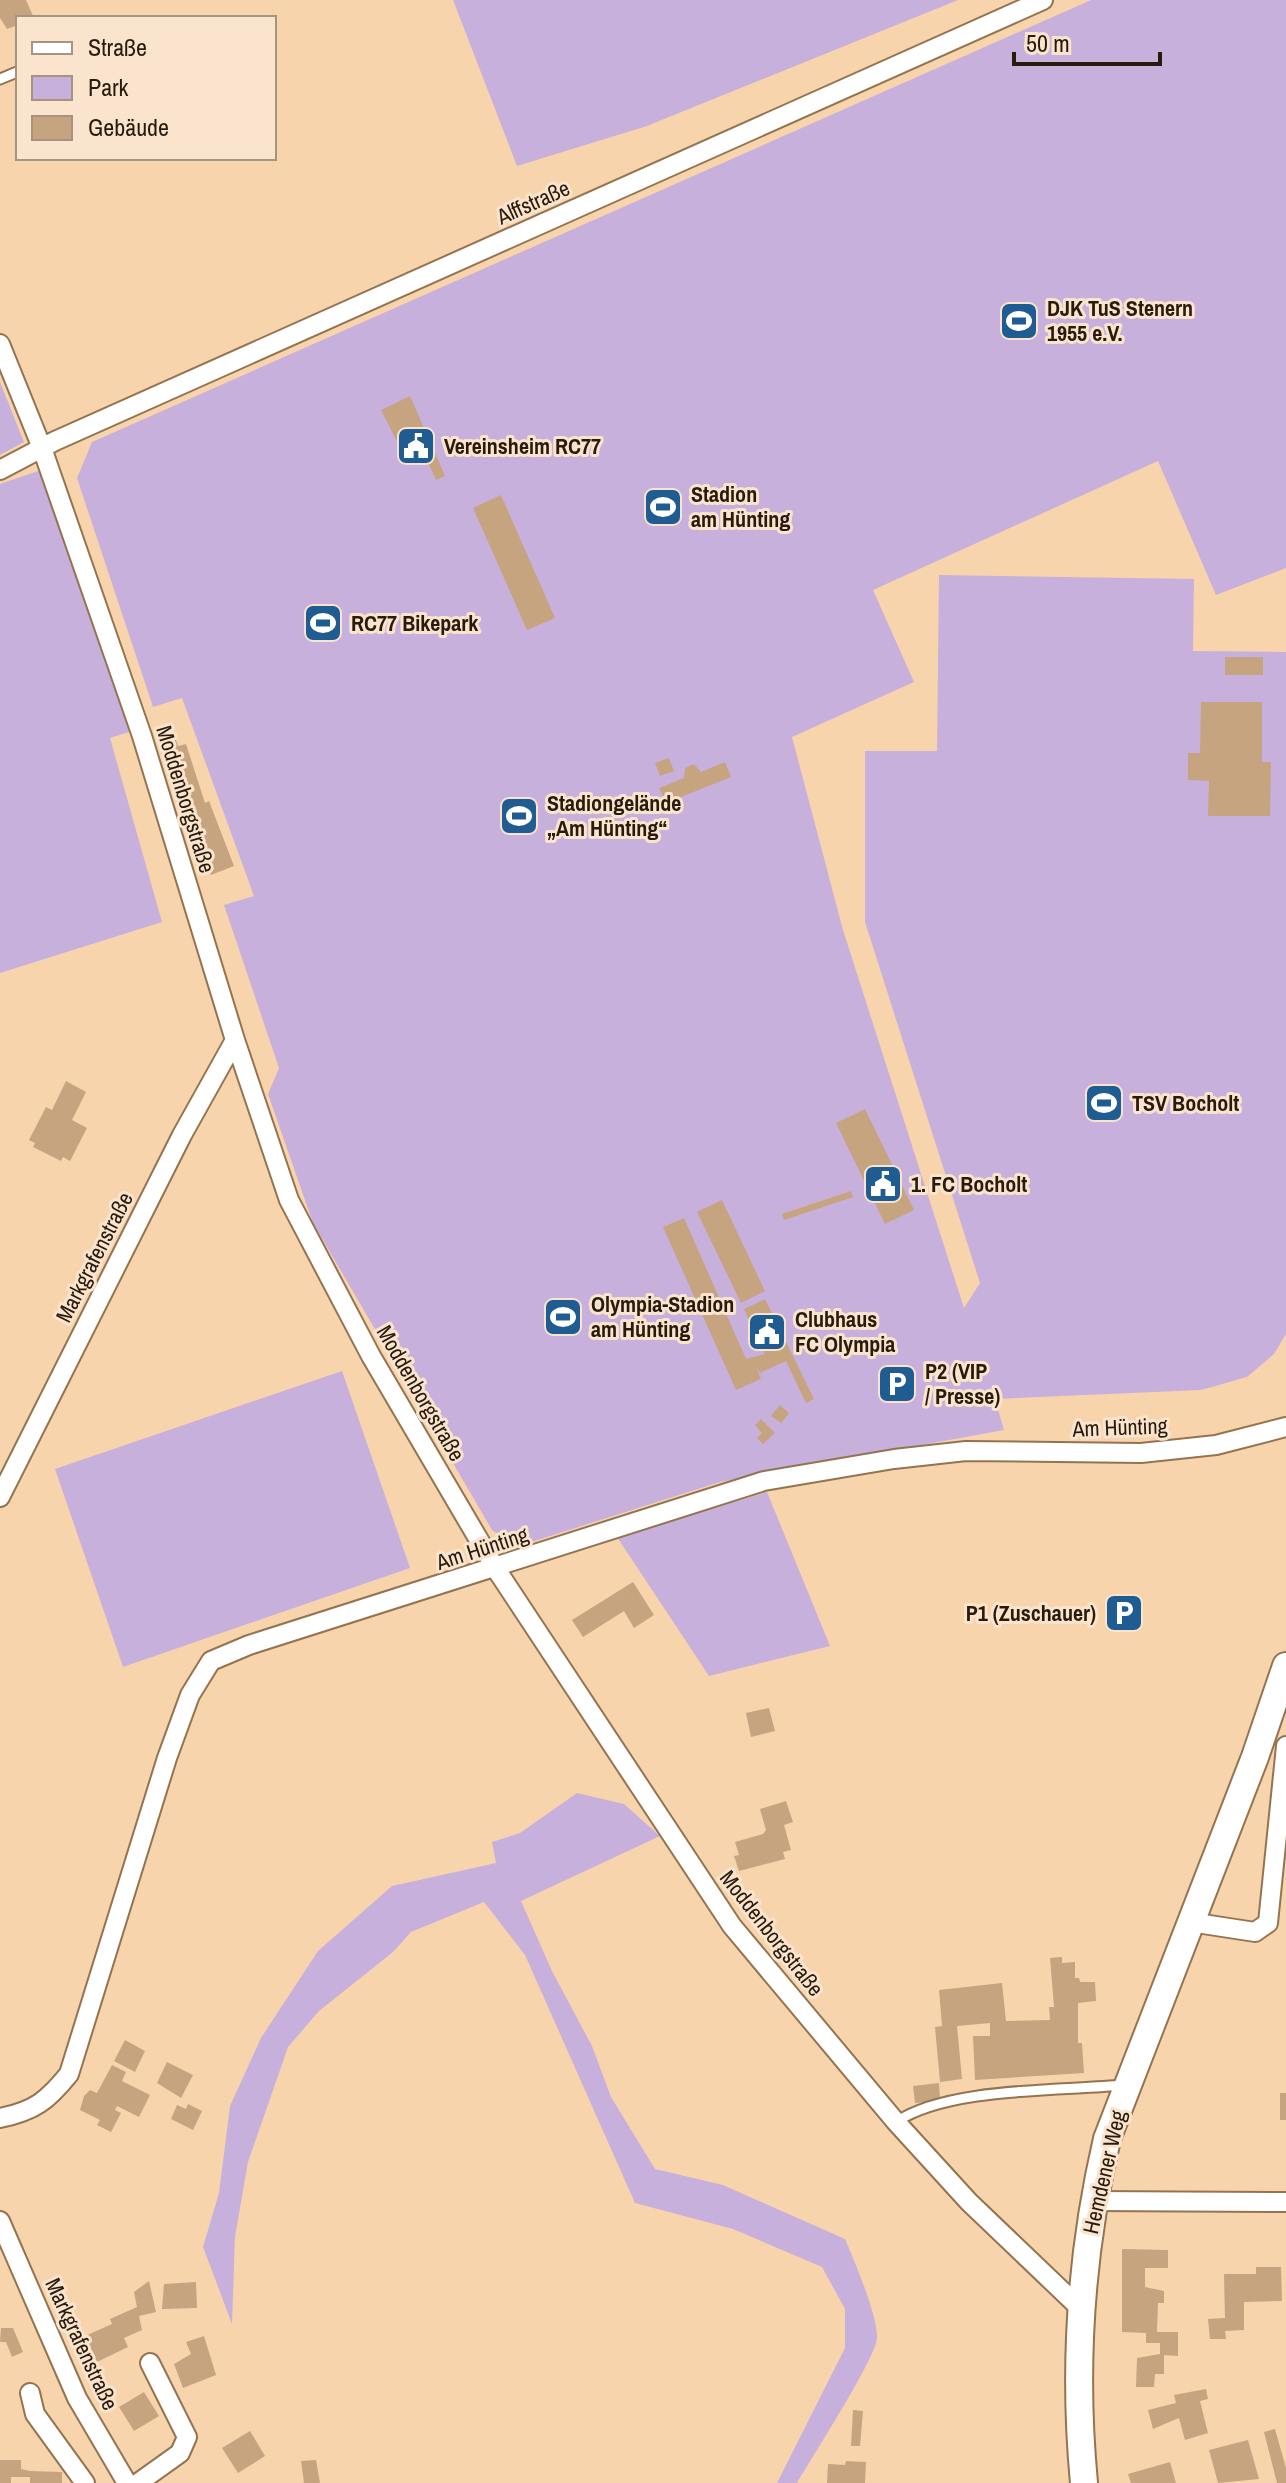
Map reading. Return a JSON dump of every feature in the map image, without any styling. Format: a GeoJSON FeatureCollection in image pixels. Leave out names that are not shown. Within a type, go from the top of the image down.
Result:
{"type":"FeatureCollection","features":[{"type":"Feature","properties":{"kind":"street","name":"Alffstraße"},"geometry":{"type":"LineString","coordinates":[[0,470],[42,448],[1043,0]]}},
{"type":"Feature","properties":{"kind":"street","name":"Moddenborgstraße"},"geometry":{"type":"LineString","coordinates":[[0,344],[42,448],[142,736],[235,1040],[289,1200],[306,1237],[496,1569],[732,1926],[896,2122],[969,2202],[1082,2310]]}},
{"type":"Feature","properties":{"kind":"street","name":"Markgrafenstraße"},"geometry":{"type":"LineString","coordinates":[[0,1497],[182,1135],[235,1040]]}},
{"type":"Feature","properties":{"kind":"street","name":"Am Hünting"},"geometry":{"type":"LineString","coordinates":[[0,2118],[19,2114],[48,2100],[69,2074],[167,1758],[190,1695],[211,1661],[249,1645],[496,1569],[764,1481],[943,1452],[1141,1453],[1216,1445],[1286,1427]]}},
{"type":"Feature","properties":{"kind":"street","name":"Hemdener Weg"},"geometry":{"type":"LineString","coordinates":[[1084,2483],[1079,2432],[1082,2310],[1092,2201],[1107,2139],[1255,1757],[1286,1666]]}},
{"type":"Feature","properties":{"kind":"street"},"geometry":{"type":"LineString","coordinates":[[1190,1922],[1255,1932],[1268,1923],[1286,1746]]}},
{"type":"Feature","properties":{"kind":"street"},"geometry":{"type":"LineString","coordinates":[[1092,2201],[1286,2202]]}},
{"type":"Feature","properties":{"kind":"street","name":"Markgrafenstraße"},"geometry":{"type":"LineString","coordinates":[[0,2221],[77,2398],[127,2483]]}},
{"type":"Feature","properties":{"kind":"street"},"geometry":{"type":"LineString","coordinates":[[138,2483],[180,2453],[187,2437],[150,2363]]}},
{"type":"Feature","properties":{"kind":"street"},"geometry":{"type":"LineString","coordinates":[[30,2393],[35,2414],[85,2483]]}},
{"type":"Feature","properties":{"kind":"lane"},"geometry":{"type":"LineString","coordinates":[[896,2122],[924,2108],[958,2099],[1126,2084]]}},
{"type":"Feature","properties":{"kind":"green space"},"geometry":{"type":"Polygon","coordinates":[[[453,0],[958,0],[647,126],[517,166],[453,0]]]}},
{"type":"Feature","properties":{"kind":"green space"},"geometry":{"type":"Polygon","coordinates":[[[1091,0],[1286,0],[1286,568],[1216,595],[1158,461],[873,590],[914,682],[792,737],[843,930],[964,1308],[980,1283],[865,922],[865,751],[937,751],[939,575],[1194,579],[1193,651],[1286,652],[1286,1334],[1274,1354],[1247,1377],[1201,1390],[995,1399],[1004,1430],[720,1482],[522,1545],[511,1543],[492,1530],[313,1223],[268,1094],[279,1068],[224,905],[254,896],[182,698],[153,707],[77,478],[92,442],[1091,0]]]}},
{"type":"Feature","properties":{"kind":"green space"},"geometry":{"type":"Polygon","coordinates":[[[0,382],[24,442],[0,455],[0,382]]]}},
{"type":"Feature","properties":{"kind":"green space"},"geometry":{"type":"Polygon","coordinates":[[[41,470],[132,731],[110,738],[162,922],[0,973],[0,484],[41,470]]]}},
{"type":"Feature","properties":{"kind":"green space"},"geometry":{"type":"Polygon","coordinates":[[[342,1371],[410,1568],[123,1667],[55,1469],[342,1371]]]}},
{"type":"Feature","properties":{"kind":"green space"},"geometry":{"type":"Polygon","coordinates":[[[767,1492],[830,1646],[709,1676],[617,1537],[767,1492]]]}},
{"type":"Feature","properties":{"kind":"green space"},"geometry":{"type":"Polygon","coordinates":[[[577,1793],[624,1804],[660,1836],[521,1901],[552,1971],[592,2046],[611,2097],[655,2169],[723,2185],[845,2239],[870,2303],[877,2338],[874,2349],[797,2483],[777,2483],[845,2348],[845,2309],[822,2267],[733,2229],[635,2203],[525,1955],[484,1902],[411,1932],[393,1952],[319,2011],[288,2047],[248,2162],[235,2237],[232,2324],[203,2247],[219,2193],[230,2106],[261,2038],[318,1951],[392,1886],[496,1863],[492,1842],[520,1833],[577,1793]]]}},
{"type":"Feature","properties":{"kind":"building"},"geometry":{"type":"Polygon","coordinates":[[[0,0],[26,0],[33,16],[16,16],[16,26],[7,29],[0,18],[0,0]]]}},
{"type":"Feature","properties":{"kind":"building","name":"Vereinsheim RC77"},"geometry":{"type":"Polygon","coordinates":[[[410,396],[445,476],[436,480],[425,456],[408,463],[381,410],[410,396]]]}},
{"type":"Feature","properties":{"kind":"building"},"geometry":{"type":"Polygon","coordinates":[[[501,495],[555,618],[527,630],[473,508],[501,495]]]}},
{"type":"Feature","properties":{"kind":"building"},"geometry":{"type":"Polygon","coordinates":[[[1225,657],[1263,657],[1263,675],[1225,675],[1225,657]]]}},
{"type":"Feature","properties":{"kind":"building"},"geometry":{"type":"Polygon","coordinates":[[[1201,702],[1262,702],[1262,762],[1271,762],[1270,816],[1208,816],[1209,781],[1188,780],[1188,753],[1200,753],[1201,702]]]}},
{"type":"Feature","properties":{"kind":"building"},"geometry":{"type":"Polygon","coordinates":[[[172,728],[178,746],[186,744],[205,803],[209,801],[234,866],[211,875],[162,732],[172,728]]]}},
{"type":"Feature","properties":{"kind":"building"},"geometry":{"type":"Polygon","coordinates":[[[669,758],[674,771],[660,776],[655,763],[669,758]]]}},
{"type":"Feature","properties":{"kind":"building"},"geometry":{"type":"Polygon","coordinates":[[[725,762],[731,777],[666,803],[659,788],[684,778],[685,768],[694,764],[701,772],[725,762]]]}},
{"type":"Feature","properties":{"kind":"building"},"geometry":{"type":"Polygon","coordinates":[[[66,1081],[86,1092],[72,1120],[87,1128],[70,1161],[63,1157],[61,1161],[33,1147],[35,1143],[29,1140],[46,1107],[52,1110],[66,1081]]]}},
{"type":"Feature","properties":{"kind":"building","name":"1. FC Bocholt"},"geometry":{"type":"Polygon","coordinates":[[[865,1109],[914,1210],[885,1224],[836,1123],[865,1109]]]}},
{"type":"Feature","properties":{"kind":"building"},"geometry":{"type":"Polygon","coordinates":[[[851,1191],[853,1197],[784,1220],[782,1214],[851,1191]]]}},
{"type":"Feature","properties":{"kind":"building"},"geometry":{"type":"Polygon","coordinates":[[[722,1200],[765,1291],[741,1303],[697,1212],[722,1200]]]}},
{"type":"Feature","properties":{"kind":"building"},"geometry":{"type":"Polygon","coordinates":[[[684,1218],[746,1359],[765,1354],[744,1309],[765,1299],[814,1399],[806,1403],[786,1361],[760,1373],[756,1366],[761,1379],[736,1390],[663,1227],[684,1218]]]}},
{"type":"Feature","properties":{"kind":"building"},"geometry":{"type":"Polygon","coordinates":[[[780,1405],[789,1413],[781,1423],[771,1416],[780,1405]]]}},
{"type":"Feature","properties":{"kind":"building"},"geometry":{"type":"Polygon","coordinates":[[[761,1419],[775,1433],[763,1444],[757,1438],[762,1433],[755,1425],[761,1419]]]}},
{"type":"Feature","properties":{"kind":"building"},"geometry":{"type":"Polygon","coordinates":[[[633,1582],[654,1615],[634,1628],[624,1611],[583,1637],[572,1620],[633,1582]]]}},
{"type":"Feature","properties":{"kind":"building"},"geometry":{"type":"Polygon","coordinates":[[[769,1708],[775,1731],[751,1737],[746,1713],[769,1708]]]}},
{"type":"Feature","properties":{"kind":"building"},"geometry":{"type":"Polygon","coordinates":[[[786,1801],[793,1822],[784,1825],[791,1850],[783,1852],[785,1859],[739,1871],[734,1856],[739,1855],[735,1842],[763,1834],[766,1830],[760,1809],[786,1801]]]}},
{"type":"Feature","properties":{"kind":"building"},"geometry":{"type":"Polygon","coordinates":[[[1062,1957],[1062,1963],[1075,1962],[1075,1978],[1079,1978],[1080,1982],[1095,1982],[1096,2001],[1078,2003],[1078,2043],[1082,2043],[1084,2073],[975,2080],[973,2036],[990,2036],[990,2023],[957,2026],[962,2079],[940,2082],[935,2027],[942,2026],[939,1990],[1002,1983],[1006,2021],[1050,2020],[1049,2007],[1054,2007],[1050,1958],[1062,1957]]]}},
{"type":"Feature","properties":{"kind":"building"},"geometry":{"type":"Polygon","coordinates":[[[125,2040],[145,2051],[135,2072],[114,2061],[125,2040]]]}},
{"type":"Feature","properties":{"kind":"building"},"geometry":{"type":"Polygon","coordinates":[[[167,2062],[193,2075],[181,2098],[157,2083],[167,2062]]]}},
{"type":"Feature","properties":{"kind":"building"},"geometry":{"type":"Polygon","coordinates":[[[112,2065],[126,2072],[122,2081],[150,2095],[139,2117],[117,2106],[115,2110],[121,2113],[111,2132],[97,2125],[100,2120],[80,2110],[84,2096],[90,2090],[97,2093],[112,2065]]]}},
{"type":"Feature","properties":{"kind":"building"},"geometry":{"type":"Polygon","coordinates":[[[939,2083],[940,2101],[915,2103],[913,2086],[939,2083]]]}},
{"type":"Feature","properties":{"kind":"building"},"geometry":{"type":"Polygon","coordinates":[[[1280,2093],[1286,2093],[1286,2120],[1280,2120],[1280,2093]]]}},
{"type":"Feature","properties":{"kind":"building"},"geometry":{"type":"Polygon","coordinates":[[[188,2104],[202,2111],[193,2130],[171,2119],[177,2105],[186,2109],[188,2104]]]}},
{"type":"Feature","properties":{"kind":"building"},"geometry":{"type":"Polygon","coordinates":[[[1122,2249],[1168,2250],[1168,2268],[1145,2268],[1145,2287],[1164,2291],[1164,2303],[1158,2303],[1157,2332],[1178,2332],[1178,2356],[1164,2355],[1164,2374],[1155,2374],[1154,2387],[1136,2387],[1137,2358],[1160,2354],[1160,2343],[1146,2343],[1146,2333],[1122,2332],[1122,2249]]]}},
{"type":"Feature","properties":{"kind":"building"},"geometry":{"type":"Polygon","coordinates":[[[1256,2267],[1281,2267],[1282,2301],[1244,2302],[1244,2330],[1225,2331],[1226,2339],[1210,2339],[1208,2319],[1225,2318],[1224,2274],[1256,2274],[1256,2267]]]}},
{"type":"Feature","properties":{"kind":"building"},"geometry":{"type":"Polygon","coordinates":[[[149,2281],[156,2312],[139,2316],[142,2330],[124,2338],[128,2347],[97,2362],[85,2336],[112,2324],[110,2319],[137,2307],[134,2292],[149,2281]]]}},
{"type":"Feature","properties":{"kind":"building"},"geometry":{"type":"Polygon","coordinates":[[[196,2282],[197,2308],[162,2309],[164,2284],[196,2282]]]}},
{"type":"Feature","properties":{"kind":"building"},"geometry":{"type":"Polygon","coordinates":[[[1,2328],[13,2328],[23,2352],[12,2357],[6,2342],[0,2342],[1,2328]]]}},
{"type":"Feature","properties":{"kind":"building"},"geometry":{"type":"Polygon","coordinates":[[[204,2336],[216,2375],[183,2388],[174,2364],[191,2354],[186,2342],[204,2336]]]}},
{"type":"Feature","properties":{"kind":"building"},"geometry":{"type":"Polygon","coordinates":[[[1206,2389],[1208,2399],[1200,2401],[1208,2433],[1185,2440],[1179,2418],[1153,2429],[1148,2410],[1176,2403],[1174,2395],[1206,2389]]]}},
{"type":"Feature","properties":{"kind":"building"},"geometry":{"type":"Polygon","coordinates":[[[144,2392],[159,2416],[134,2431],[119,2407],[144,2392]]]}},
{"type":"Feature","properties":{"kind":"building"},"geometry":{"type":"Polygon","coordinates":[[[853,2410],[863,2411],[860,2446],[851,2446],[853,2410]]]}},
{"type":"Feature","properties":{"kind":"building"},"geometry":{"type":"Polygon","coordinates":[[[1275,2429],[1286,2468],[1286,2483],[1277,2483],[1264,2432],[1275,2429]]]}},
{"type":"Feature","properties":{"kind":"building"},"geometry":{"type":"Polygon","coordinates":[[[250,2431],[265,2456],[238,2473],[222,2448],[250,2431]]]}},
{"type":"Feature","properties":{"kind":"building"},"geometry":{"type":"Polygon","coordinates":[[[1248,2440],[1259,2479],[1218,2483],[1209,2450],[1248,2440]]]}},
{"type":"Feature","properties":{"kind":"building"},"geometry":{"type":"Polygon","coordinates":[[[0,2460],[21,2460],[21,2469],[30,2471],[62,2472],[62,2483],[30,2483],[30,2477],[11,2477],[11,2483],[0,2483],[0,2460]]]}},
{"type":"Feature","properties":{"kind":"building"},"geometry":{"type":"Polygon","coordinates":[[[316,2460],[320,2483],[304,2483],[301,2461],[316,2460]]]}},
{"type":"Feature","properties":{"kind":"building"},"geometry":{"type":"Polygon","coordinates":[[[846,2461],[866,2462],[865,2483],[827,2483],[828,2464],[845,2465],[846,2461]]]}},
{"type":"Feature","properties":{"kind":"building"},"geometry":{"type":"Polygon","coordinates":[[[1170,2462],[1176,2483],[1131,2483],[1128,2474],[1170,2462]]]}},
{"type":"Feature","properties":{"kind":"place","name":"DJK TuS Stenern 1955 e.V."},"geometry":{"type":"Point","coordinates":[1019,321]}},
{"type":"Feature","properties":{"kind":"place","name":"Vereinsheim RC77"},"geometry":{"type":"Point","coordinates":[416,446]}},
{"type":"Feature","properties":{"kind":"place","name":"Stadion am Hünting"},"geometry":{"type":"Point","coordinates":[663,507]}},
{"type":"Feature","properties":{"kind":"place","name":"RC77 Bikepark"},"geometry":{"type":"Point","coordinates":[323,623]}},
{"type":"Feature","properties":{"kind":"place","name":"Stadiongelände „Am Hünting“"},"geometry":{"type":"Point","coordinates":[519,816]}},
{"type":"Feature","properties":{"kind":"place","name":"TSV Bocholt"},"geometry":{"type":"Point","coordinates":[1104,1103]}},
{"type":"Feature","properties":{"kind":"place","name":"1. FC Bocholt"},"geometry":{"type":"Point","coordinates":[883,1184]}},
{"type":"Feature","properties":{"kind":"place","name":"Olympia-Stadion am Hünting"},"geometry":{"type":"Point","coordinates":[563,1317]}},
{"type":"Feature","properties":{"kind":"place","name":"Clubhaus FC Olympia"},"geometry":{"type":"Point","coordinates":[767,1332]}},
{"type":"Feature","properties":{"kind":"place","name":"P2 (VIP / Presse)"},"geometry":{"type":"Point","coordinates":[897,1384]}},
{"type":"Feature","properties":{"kind":"place","name":"P1 (Zuschauer)"},"geometry":{"type":"Point","coordinates":[1124,1613]}}]}
